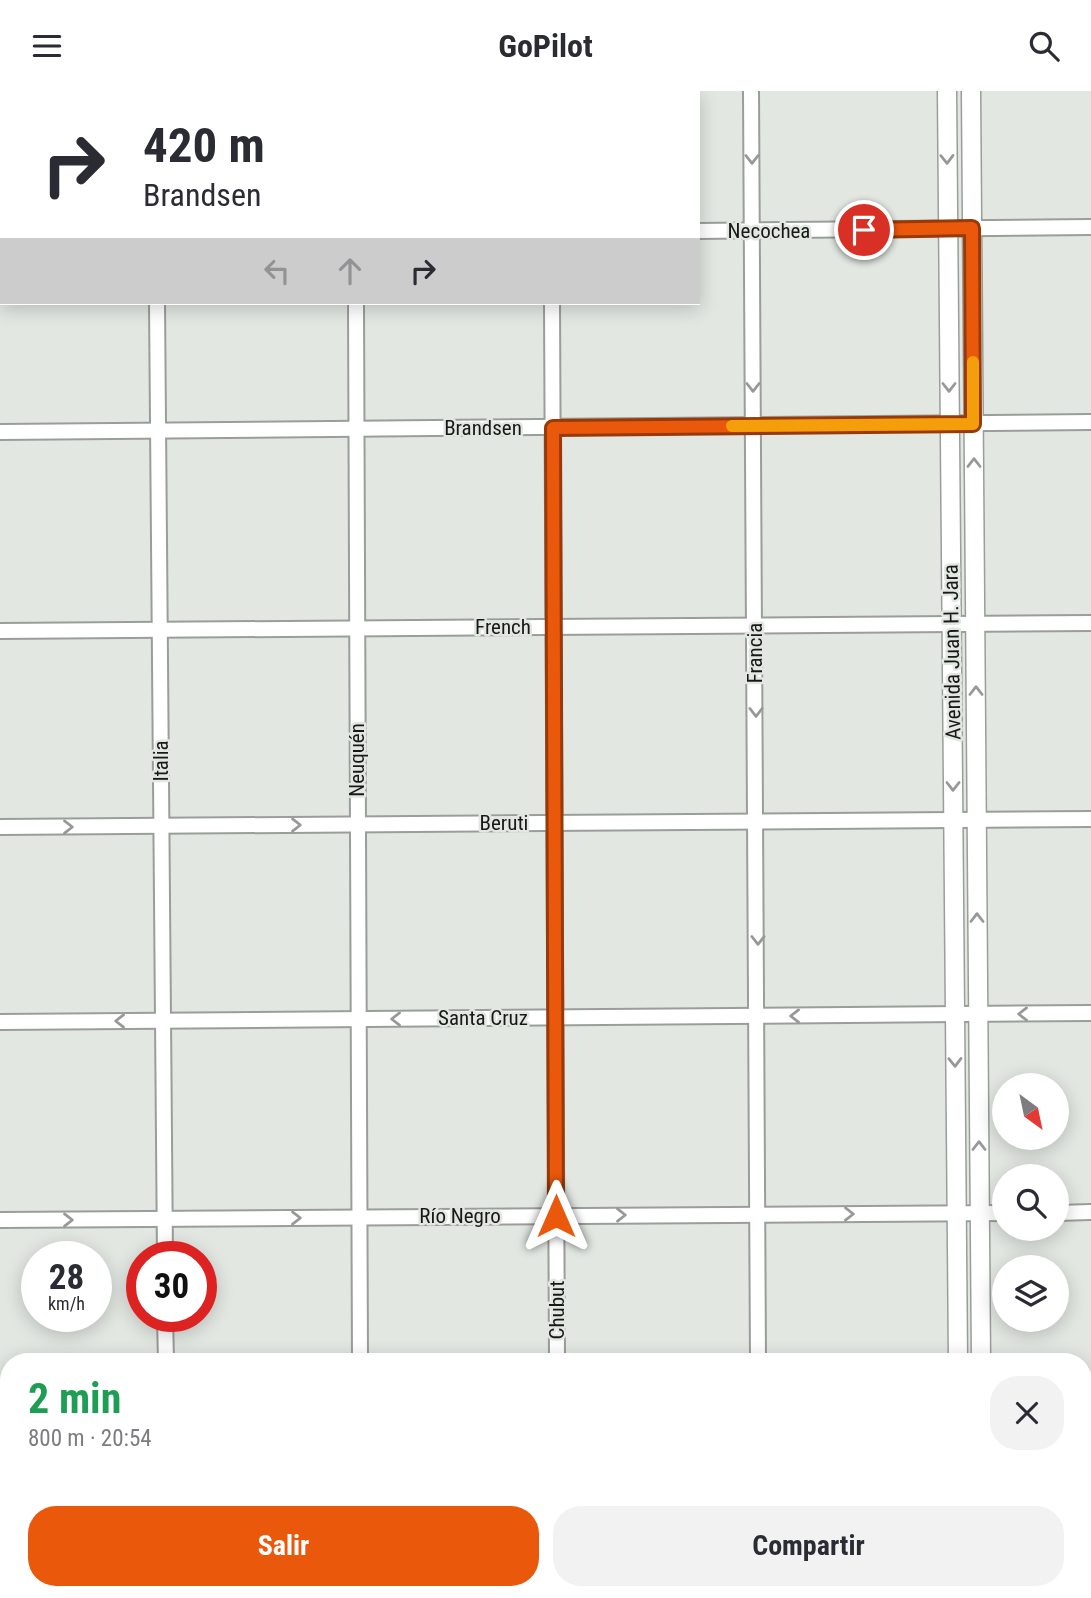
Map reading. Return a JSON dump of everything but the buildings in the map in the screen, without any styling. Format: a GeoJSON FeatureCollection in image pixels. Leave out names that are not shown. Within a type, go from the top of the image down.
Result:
{"type":"FeatureCollection","features":[{"type":"Feature","properties":{"kind":"main road","name":"Avenida Juan H. Jara"},"geometry":{"type":"LineString","coordinates":[[947,91],[958,1353]]}},
{"type":"Feature","properties":{"kind":"main road","name":"Avenida Juan H. Jara"},"geometry":{"type":"LineString","coordinates":[[971,91],[981,1353]]}},
{"type":"Feature","properties":{"kind":"street","name":"Francia"},"geometry":{"type":"LineString","coordinates":[[751,91],[760,1214],[758,1353]]}},
{"type":"Feature","properties":{"kind":"street","name":"Necochea"},"geometry":{"type":"LineString","coordinates":[[700,231],[1091,227]]}},
{"type":"Feature","properties":{"kind":"street","name":"Italia"},"geometry":{"type":"LineString","coordinates":[[158,305],[165,1241]]}},
{"type":"Feature","properties":{"kind":"street","name":"Neuquén"},"geometry":{"type":"LineString","coordinates":[[356,305],[360,1353]]}},
{"type":"Feature","properties":{"kind":"street","name":"Chubut"},"geometry":{"type":"LineString","coordinates":[[552,305],[557,1353]]}},
{"type":"Feature","properties":{"kind":"street","name":"Brandsen"},"geometry":{"type":"LineString","coordinates":[[0,432],[1091,422]]}},
{"type":"Feature","properties":{"kind":"street","name":"French"},"geometry":{"type":"LineString","coordinates":[[0,631],[1091,623]]}},
{"type":"Feature","properties":{"kind":"street","name":"Beruti"},"geometry":{"type":"LineString","coordinates":[[0,827],[1091,819]]}},
{"type":"Feature","properties":{"kind":"street","name":"Santa Cruz"},"geometry":{"type":"LineString","coordinates":[[0,1022],[1091,1013]]}},
{"type":"Feature","properties":{"kind":"street"},"geometry":{"type":"LineString","coordinates":[[1069,1213],[1091,1212]]}},
{"type":"Feature","properties":{"kind":"street","name":"Río Negro"},"geometry":{"type":"LineString","coordinates":[[0,1220],[992,1214]]}},
{"type":"Feature","properties":{"kind":"street"},"geometry":{"type":"LineString","coordinates":[[165,1332],[166,1353]]}},
{"type":"Feature","properties":{"kind":"slow traffic"},"geometry":{"type":"LineString","coordinates":[[732,426],[973,424],[973,362]]}},
{"type":"Feature","properties":{"kind":"route"},"geometry":{"type":"LineString","coordinates":[[556,1216],[553,428],[973,424],[972,228],[864,230]]}}]}
